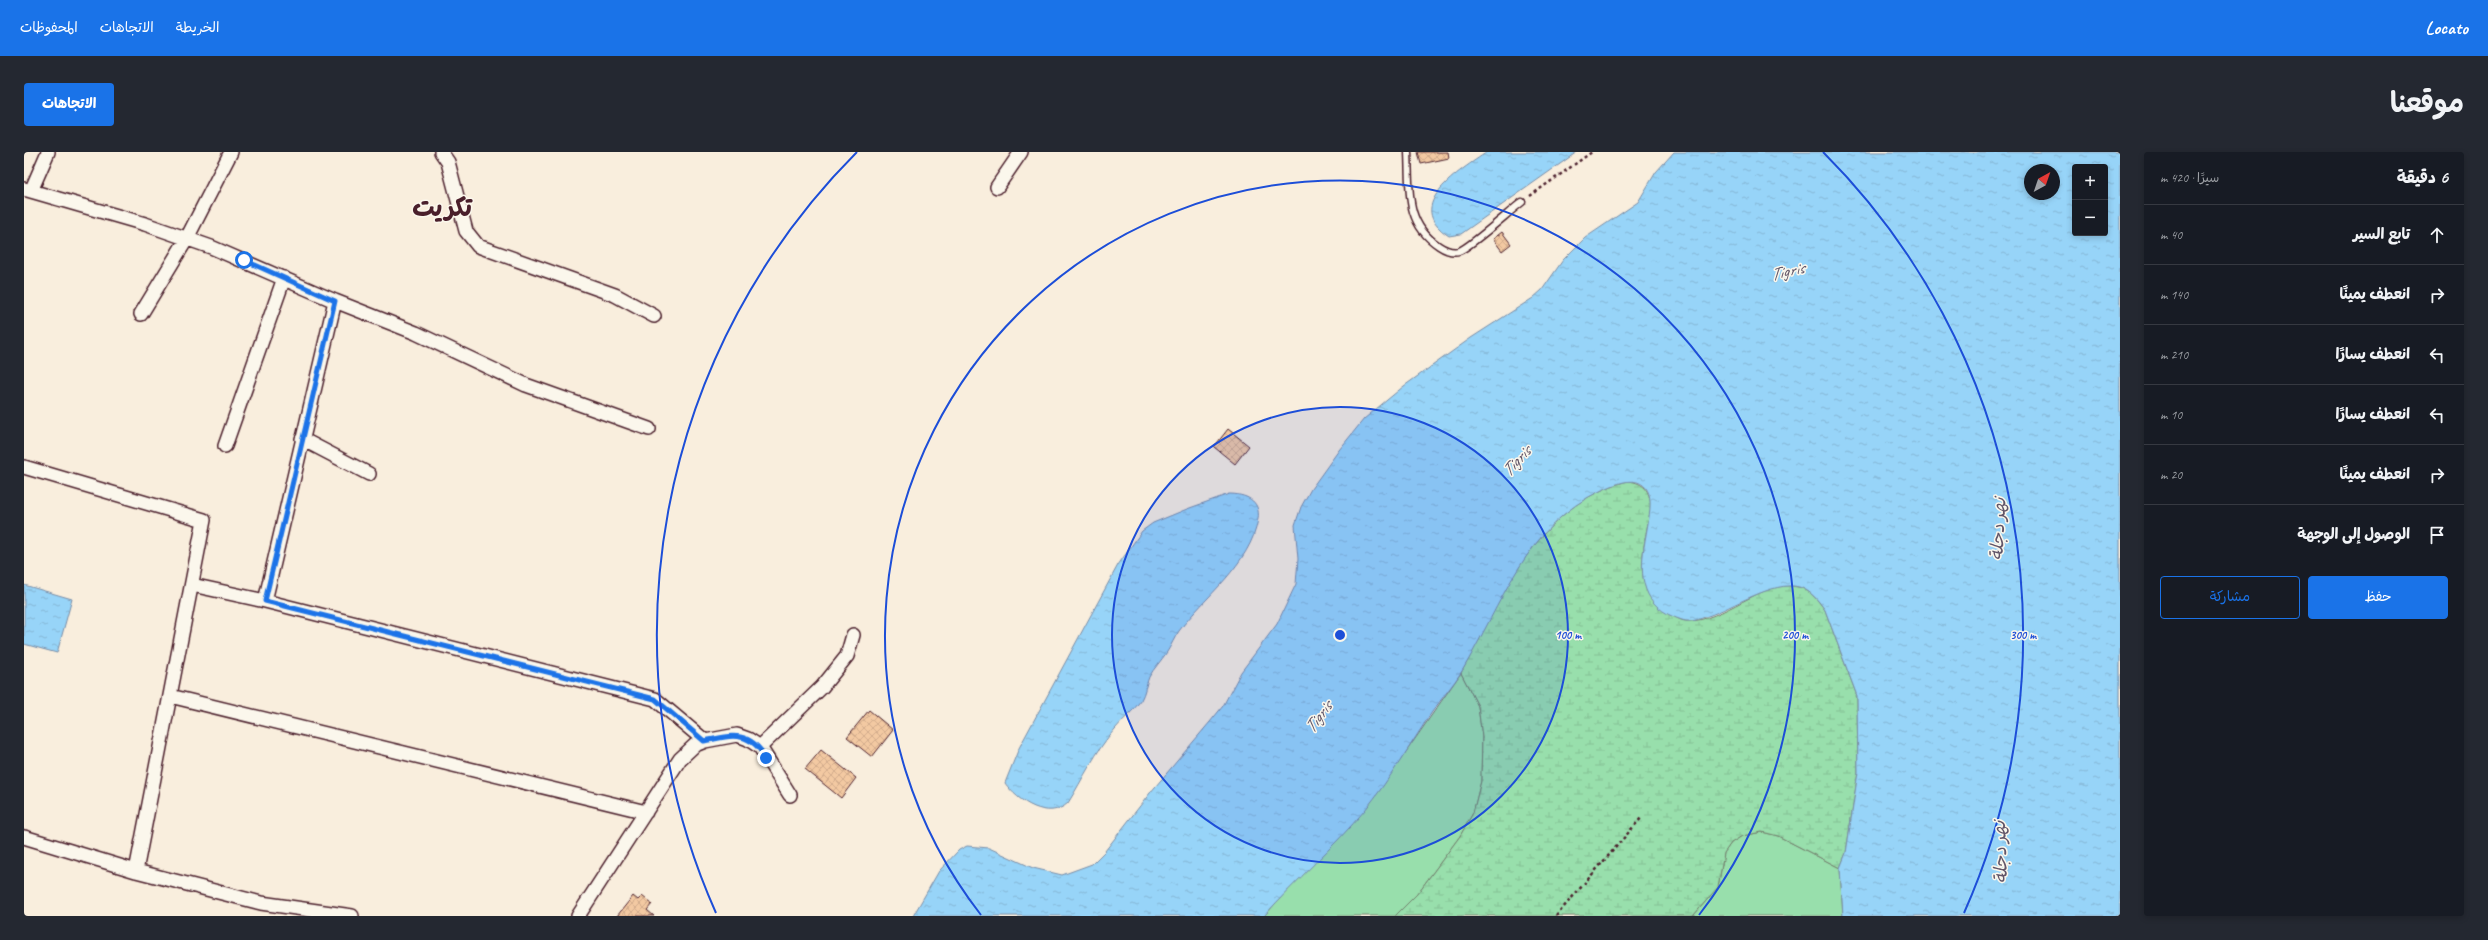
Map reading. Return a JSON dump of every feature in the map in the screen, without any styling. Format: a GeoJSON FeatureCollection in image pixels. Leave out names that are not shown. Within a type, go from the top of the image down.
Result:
{"type":"FeatureCollection","features":[{"type":"Feature","properties":{"kind":"street"},"geometry":{"type":"LineString","coordinates":[[48,152],[27,190],[145,224],[186,240],[211,247],[335,301],[416,333],[526,385],[649,429]]}},
{"type":"Feature","properties":{"kind":"street"},"geometry":{"type":"LineString","coordinates":[[141,314],[186,240],[231,152]]}},
{"type":"Feature","properties":{"kind":"street"},"geometry":{"type":"LineString","coordinates":[[441,152],[448,162],[466,231],[478,246],[615,295],[654,316]]}},
{"type":"Feature","properties":{"kind":"street"},"geometry":{"type":"LineString","coordinates":[[997,187],[1021,152]]}},
{"type":"Feature","properties":{"kind":"street"},"geometry":{"type":"LineString","coordinates":[[225,446],[284,278]]}},
{"type":"Feature","properties":{"kind":"street"},"geometry":{"type":"LineString","coordinates":[[265,601],[335,301]]}},
{"type":"Feature","properties":{"kind":"street"},"geometry":{"type":"LineString","coordinates":[[302,439],[369,474]]}},
{"type":"Feature","properties":{"kind":"street"},"geometry":{"type":"LineString","coordinates":[[24,467],[204,520],[136,871]]}},
{"type":"Feature","properties":{"kind":"street"},"geometry":{"type":"LineString","coordinates":[[192,585],[265,601],[655,699],[704,741]]}},
{"type":"Feature","properties":{"kind":"street"},"geometry":{"type":"LineString","coordinates":[[760,747],[822,687],[847,656],[853,635]]}},
{"type":"Feature","properties":{"kind":"street"},"geometry":{"type":"LineString","coordinates":[[170,696],[646,812]]}},
{"type":"Feature","properties":{"kind":"street"},"geometry":{"type":"LineString","coordinates":[[578,916],[680,759],[695,744],[737,735],[748,739],[760,747],[790,795]]}},
{"type":"Feature","properties":{"kind":"street"},"geometry":{"type":"LineString","coordinates":[[24,837],[136,871],[261,902],[352,916]]}},
{"type":"Feature","properties":{"kind":"lane"},"geometry":{"type":"LineString","coordinates":[[1408,152],[1410,207],[1415,221],[1423,233],[1446,251],[1460,251],[1522,202]]}},
{"type":"Feature","properties":{"kind":"path"},"geometry":{"type":"LineString","coordinates":[[1522,202],[1592,152]]}},
{"type":"Feature","properties":{"kind":"path"},"geometry":{"type":"LineString","coordinates":[[1556,916],[1642,817]]}},
{"type":"Feature","properties":{"kind":"green space"},"geometry":{"type":"Polygon","coordinates":[[[1628,481],[1634,482],[1645,488],[1649,496],[1651,506],[1642,563],[1643,577],[1646,590],[1653,601],[1664,610],[1683,621],[1700,620],[1728,609],[1757,594],[1785,586],[1798,587],[1806,590],[1814,596],[1825,610],[1857,696],[1858,772],[1846,853],[1840,868],[1778,836],[1762,832],[1742,836],[1731,843],[1724,853],[1718,887],[1693,916],[1395,916],[1417,894],[1460,836],[1473,813],[1481,781],[1482,737],[1478,706],[1461,673],[1507,585],[1525,558],[1546,532],[1569,510],[1596,493],[1628,481]]]}},
{"type":"Feature","properties":{"kind":"green space"},"geometry":{"type":"Polygon","coordinates":[[[1461,673],[1478,706],[1482,737],[1481,781],[1473,813],[1460,836],[1417,894],[1395,916],[1264,916],[1385,782],[1461,673]]]}},
{"type":"Feature","properties":{"kind":"green space"},"geometry":{"type":"Polygon","coordinates":[[[1762,832],[1778,836],[1840,868],[1843,916],[1693,916],[1718,887],[1724,853],[1731,843],[1742,836],[1762,832]]]}},
{"type":"Feature","properties":{"kind":"water"},"geometry":{"type":"Polygon","coordinates":[[[1487,152],[1577,152],[1461,234],[1449,236],[1436,224],[1431,212],[1433,201],[1450,179],[1487,152]]]}},
{"type":"Feature","properties":{"kind":"water"},"geometry":{"type":"Polygon","coordinates":[[[1674,152],[2120,152],[2120,916],[1843,916],[1840,868],[1846,853],[1858,772],[1857,696],[1825,610],[1810,593],[1803,588],[1789,586],[1778,587],[1766,591],[1718,612],[1692,621],[1682,620],[1658,607],[1646,589],[1642,568],[1650,505],[1648,491],[1637,482],[1628,481],[1602,490],[1576,505],[1553,524],[1534,545],[1518,569],[1462,671],[1432,712],[1383,786],[1353,824],[1264,916],[913,916],[939,871],[959,850],[967,846],[989,848],[1033,868],[1062,875],[1092,864],[1105,851],[1150,793],[1223,706],[1241,672],[1277,624],[1296,584],[1298,559],[1295,525],[1301,507],[1311,489],[1339,450],[1364,419],[1404,386],[1471,338],[1533,298],[1542,290],[1563,260],[1585,238],[1638,202],[1656,172],[1674,152]]]}},
{"type":"Feature","properties":{"kind":"water"},"geometry":{"type":"Polygon","coordinates":[[[1229,494],[1241,495],[1251,499],[1257,507],[1258,512],[1254,535],[1237,565],[1179,631],[1167,652],[1149,677],[1141,700],[1108,737],[1068,803],[1060,808],[1043,810],[1034,807],[1018,797],[1005,783],[1019,748],[1118,565],[1142,531],[1153,523],[1229,494]]]}},
{"type":"Feature","properties":{"kind":"water"},"geometry":{"type":"Polygon","coordinates":[[[24,585],[72,599],[57,653],[24,644],[24,585]]]}},
{"type":"Feature","properties":{"kind":"building"},"geometry":{"type":"Polygon","coordinates":[[[1418,152],[1448,152],[1449,158],[1421,164],[1418,152]]]}},
{"type":"Feature","properties":{"kind":"building"},"geometry":{"type":"Polygon","coordinates":[[[1502,232],[1511,244],[1502,251],[1493,239],[1502,232]]]}},
{"type":"Feature","properties":{"kind":"building"},"geometry":{"type":"Polygon","coordinates":[[[1228,429],[1249,446],[1235,464],[1214,447],[1228,429]]]}},
{"type":"Feature","properties":{"kind":"building"},"geometry":{"type":"Polygon","coordinates":[[[869,710],[893,730],[872,757],[847,737],[869,710]]]}},
{"type":"Feature","properties":{"kind":"building"},"geometry":{"type":"Polygon","coordinates":[[[821,750],[856,778],[841,798],[805,769],[821,750]]]}},
{"type":"Feature","properties":{"kind":"building"},"geometry":{"type":"Polygon","coordinates":[[[633,896],[638,900],[642,896],[652,904],[647,910],[654,916],[617,916],[633,896]]]}},
{"type":"Feature","properties":{"kind":"district","name":"تكريت"},"geometry":{"type":"Point","coordinates":[442,208]}},
{"type":"Feature","properties":{"kind":"route"},"geometry":{"type":"LineString","coordinates":[[244,260],[335,301],[265,601],[655,699],[704,741],[737,735],[748,739],[760,747],[766,758]]}},
{"type":"Feature","properties":{"kind":"water label","name":"Tigris"},"geometry":{"type":"Point","coordinates":[1787,271]}},
{"type":"Feature","properties":{"kind":"water label","name":"Tigris"},"geometry":{"type":"Point","coordinates":[1516,461]}},
{"type":"Feature","properties":{"kind":"water label","name":"نهر دجلة"},"geometry":{"type":"Point","coordinates":[1998,529]}},
{"type":"Feature","properties":{"kind":"water label","name":"Tigris"},"geometry":{"type":"Point","coordinates":[1318,717]}},
{"type":"Feature","properties":{"kind":"water label","name":"نهر دجلة"},"geometry":{"type":"Point","coordinates":[2000,852]}}]}
